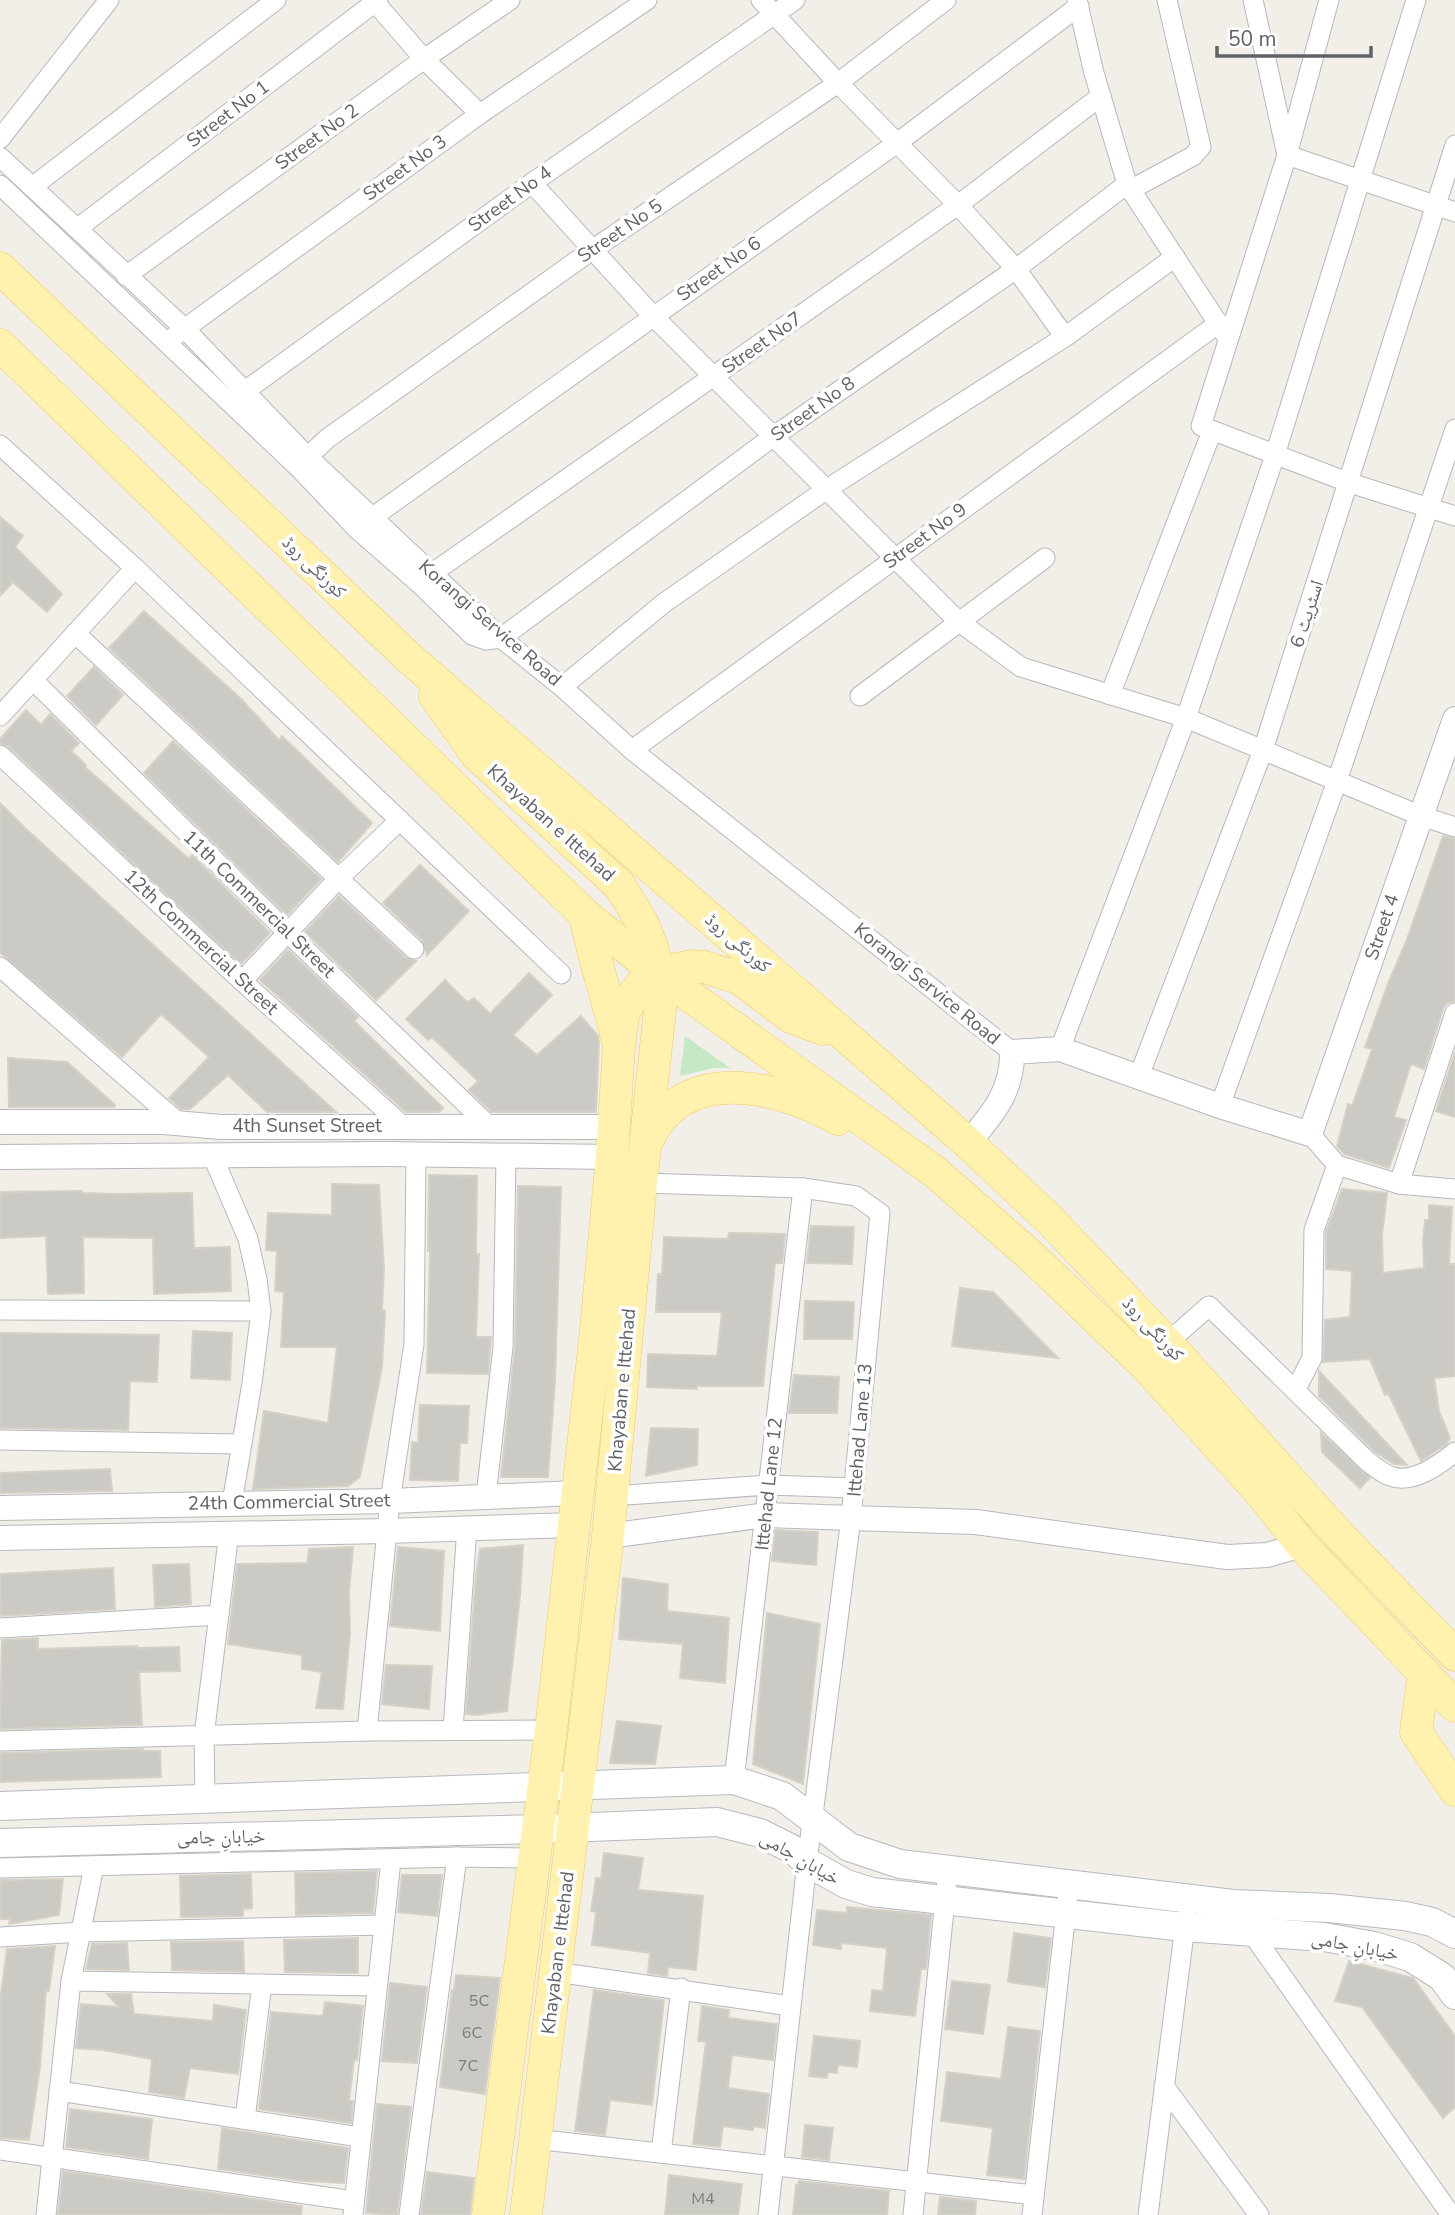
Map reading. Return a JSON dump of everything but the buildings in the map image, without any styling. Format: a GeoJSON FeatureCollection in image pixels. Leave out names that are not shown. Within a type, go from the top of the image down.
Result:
{"type":"FeatureCollection","features":[{"type":"Feature","properties":{"kind":"main road","name":"کورنگی روڈ"},"geometry":{"type":"LineString","coordinates":[[0,268],[407,656],[968,1143],[1051,1220],[1167,1343],[1338,1534],[1451,1651]]}},
{"type":"Feature","properties":{"kind":"main road","name":"کورنگی روڈ"},"geometry":{"type":"LineString","coordinates":[[0,345],[585,915],[659,973],[935,1172],[1032,1257],[1145,1365],[1259,1491],[1308,1550],[1455,1706]]}},
{"type":"Feature","properties":{"kind":"main road","name":"Khayaban e Ittehad"},"geometry":{"type":"LineString","coordinates":[[407,656],[476,754],[620,886],[643,923],[659,973],[660,1021],[641,1183],[608,1536],[526,2215]]}},
{"type":"Feature","properties":{"kind":"main road"},"geometry":{"type":"LineString","coordinates":[[585,915],[593,953],[621,1031]]}},
{"type":"Feature","properties":{"kind":"main road"},"geometry":{"type":"LineString","coordinates":[[621,1031],[631,998],[645,981],[659,973],[692,966],[739,978],[791,1017],[850,1040]]}},
{"type":"Feature","properties":{"kind":"main road"},"geometry":{"type":"LineString","coordinates":[[621,1031],[631,1007],[644,1005],[655,1010],[660,1021]]}},
{"type":"Feature","properties":{"kind":"main road","name":"Khayaban e Ittehad"},"geometry":{"type":"LineString","coordinates":[[488,2215],[551,1730],[613,1142],[621,1031]]}},
{"type":"Feature","properties":{"kind":"main road"},"geometry":{"type":"LineString","coordinates":[[645,1146],[656,1122],[688,1095],[718,1088],[744,1088],[816,1107],[935,1172]]}},
{"type":"Feature","properties":{"kind":"main road"},"geometry":{"type":"LineString","coordinates":[[1420,1669],[1416,1732],[1455,1790]]}},
{"type":"Feature","properties":{"kind":"main road","name":"خیابانِ جامی"},"geometry":{"type":"LineString","coordinates":[[0,1805],[734,1780],[782,1796],[849,1847],[900,1864],[948,1870],[1074,1899],[1181,1912],[1405,1916],[1433,1922],[1455,1934]]}},
{"type":"Feature","properties":{"kind":"main road","name":"خیابانِ جامی"},"geometry":{"type":"LineString","coordinates":[[0,1843],[538,1843],[574,1827],[717,1822],[760,1833],[792,1849],[806,1875],[872,1892],[946,1899],[1074,1899]]}},
{"type":"Feature","properties":{"kind":"main road","name":"خیابانِ جامی"},"geometry":{"type":"LineString","coordinates":[[1181,1912],[1251,1932],[1324,1937],[1386,1949],[1410,1957],[1442,1977],[1455,1995]]}},
{"type":"Feature","properties":{"kind":"street"},"geometry":{"type":"LineString","coordinates":[[0,139],[109,0]]}},
{"type":"Feature","properties":{"kind":"street"},"geometry":{"type":"LineString","coordinates":[[32,187],[276,0]]}},
{"type":"Feature","properties":{"kind":"street","name":"Street No 2"},"geometry":{"type":"LineString","coordinates":[[126,276],[424,59],[510,0]]}},
{"type":"Feature","properties":{"kind":"street","name":"Street No 3"},"geometry":{"type":"LineString","coordinates":[[167,342],[480,114],[647,0]]}},
{"type":"Feature","properties":{"kind":"street","name":"Street No 4"},"geometry":{"type":"LineString","coordinates":[[234,408],[246,391],[768,7],[795,0]]}},
{"type":"Feature","properties":{"kind":"street","name":"Street No 5"},"geometry":{"type":"LineString","coordinates":[[302,461],[328,438],[592,250],[838,83],[946,0]]}},
{"type":"Feature","properties":{"kind":"street","name":"Street No 8"},"geometry":{"type":"LineString","coordinates":[[500,638],[774,436],[1016,269],[1128,187],[1193,156],[1201,147],[1167,0]]}},
{"type":"Feature","properties":{"kind":"street"},"geometry":{"type":"LineString","coordinates":[[1253,0],[1287,155]]}},
{"type":"Feature","properties":{"kind":"street"},"geometry":{"type":"LineString","coordinates":[[1329,0],[1287,155],[1201,426],[1350,483],[1455,516]]}},
{"type":"Feature","properties":{"kind":"street"},"geometry":{"type":"LineString","coordinates":[[1060,1049],[1186,718],[1275,455],[1416,0]]}},
{"type":"Feature","properties":{"kind":"street"},"geometry":{"type":"LineString","coordinates":[[375,1],[424,59],[480,114]]}},
{"type":"Feature","properties":{"kind":"street","name":"Street No 1"},"geometry":{"type":"LineString","coordinates":[[78,228],[375,1]]}},
{"type":"Feature","properties":{"kind":"street"},"geometry":{"type":"LineString","coordinates":[[1078,3],[1101,96],[1128,187],[1219,323],[1228,341]]}},
{"type":"Feature","properties":{"kind":"street","name":"Street No 6"},"geometry":{"type":"LineString","coordinates":[[364,523],[897,143],[1078,3]]}},
{"type":"Feature","properties":{"kind":"street"},"geometry":{"type":"LineString","coordinates":[[768,7],[1016,269],[1065,337]]}},
{"type":"Feature","properties":{"kind":"street","name":"Street No7"},"geometry":{"type":"LineString","coordinates":[[426,579],[958,205],[1101,96]]}},
{"type":"Feature","properties":{"kind":"street","name":"اسٹریٹ 6"},"geometry":{"type":"LineString","coordinates":[[1139,1076],[1263,750],[1350,483],[1455,145]]}},
{"type":"Feature","properties":{"kind":"street"},"geometry":{"type":"LineString","coordinates":[[1287,155],[1455,212]]}},
{"type":"Feature","properties":{"kind":"street"},"geometry":{"type":"LineString","coordinates":[[0,157],[184,328],[246,391],[302,461]]}},
{"type":"Feature","properties":{"kind":"street"},"geometry":{"type":"LineString","coordinates":[[531,183],[653,316],[958,621],[1021,667],[1186,718],[1421,816],[1455,827]]}},
{"type":"Feature","properties":{"kind":"street"},"geometry":{"type":"LineString","coordinates":[[0,185],[234,408],[302,461]]}},
{"type":"Feature","properties":{"kind":"street"},"geometry":{"type":"LineString","coordinates":[[562,687],[664,603],[827,489],[1065,337],[1175,257]]}},
{"type":"Feature","properties":{"kind":"street","name":"Street No 9"},"geometry":{"type":"LineString","coordinates":[[632,750],[1219,323]]}},
{"type":"Feature","properties":{"kind":"street"},"geometry":{"type":"LineString","coordinates":[[1220,1105],[1337,780],[1455,429]]}},
{"type":"Feature","properties":{"kind":"street"},"geometry":{"type":"LineString","coordinates":[[1110,695],[1212,431]]}},
{"type":"Feature","properties":{"kind":"street"},"geometry":{"type":"LineString","coordinates":[[0,445],[135,568],[561,974]]}},
{"type":"Feature","properties":{"kind":"street","name":"Korangi Service Road"},"geometry":{"type":"LineString","coordinates":[[302,461],[364,523],[426,579],[562,687],[632,750],[1012,1052],[1060,1049],[1310,1135],[1337,1165]]}},
{"type":"Feature","properties":{"kind":"street"},"geometry":{"type":"LineString","coordinates":[[860,696],[1045,558]]}},
{"type":"Feature","properties":{"kind":"street"},"geometry":{"type":"LineString","coordinates":[[0,716],[135,568]]}},
{"type":"Feature","properties":{"kind":"street"},"geometry":{"type":"LineString","coordinates":[[75,633],[414,950]]}},
{"type":"Feature","properties":{"kind":"street","name":"11th Commercial Street"},"geometry":{"type":"LineString","coordinates":[[33,680],[287,932],[488,1125]]}},
{"type":"Feature","properties":{"kind":"street","name":"Street 4"},"geometry":{"type":"LineString","coordinates":[[1310,1135],[1455,719]]}},
{"type":"Feature","properties":{"kind":"street","name":"12th Commercial Street"},"geometry":{"type":"LineString","coordinates":[[0,755],[394,1126]]}},
{"type":"Feature","properties":{"kind":"street"},"geometry":{"type":"LineString","coordinates":[[242,981],[338,878],[400,820]]}},
{"type":"Feature","properties":{"kind":"street"},"geometry":{"type":"LineString","coordinates":[[4,978],[172,1123],[175,1139],[166,1157]]}},
{"type":"Feature","properties":{"kind":"street"},"geometry":{"type":"LineString","coordinates":[[1399,1184],[1455,1013]]}},
{"type":"Feature","properties":{"kind":"street","name":"Korangi Service Road"},"geometry":{"type":"LineString","coordinates":[[968,1143],[1002,1100],[1013,1069],[1012,1052]]}},
{"type":"Feature","properties":{"kind":"street","name":"4th Sunset Street"},"geometry":{"type":"LineString","coordinates":[[0,1122],[172,1123],[221,1127],[488,1125],[613,1142]]}},
{"type":"Feature","properties":{"kind":"street"},"geometry":{"type":"LineString","coordinates":[[386,1154],[394,1126]]}},
{"type":"Feature","properties":{"kind":"street"},"geometry":{"type":"LineString","coordinates":[[221,1127],[215,1133],[213,1143],[248,1239],[261,1311],[232,1503]]}},
{"type":"Feature","properties":{"kind":"street","name":"4th Sunset Street"},"geometry":{"type":"LineString","coordinates":[[0,1157],[386,1154],[506,1156],[613,1142]]}},
{"type":"Feature","properties":{"kind":"street"},"geometry":{"type":"LineString","coordinates":[[367,1731],[390,1501],[414,1344],[416,1154]]}},
{"type":"Feature","properties":{"kind":"street"},"geometry":{"type":"LineString","coordinates":[[486,1496],[503,1347],[506,1156]]}},
{"type":"Feature","properties":{"kind":"street"},"geometry":{"type":"LineString","coordinates":[[1296,1389],[1312,1358],[1314,1230],[1337,1165],[1399,1184],[1455,1189]]}},
{"type":"Feature","properties":{"kind":"street","name":"Ittehad Lane 13"},"geometry":{"type":"LineString","coordinates":[[641,1183],[803,1188],[856,1196],[880,1213],[851,1518],[812,1819],[768,2215]]}},
{"type":"Feature","properties":{"kind":"street","name":"Ittehad Lane 12"},"geometry":{"type":"LineString","coordinates":[[734,1780],[803,1188]]}},
{"type":"Feature","properties":{"kind":"street"},"geometry":{"type":"LineString","coordinates":[[1167,1343],[1209,1306],[1367,1461],[1392,1477],[1406,1478],[1421,1474],[1455,1452]]}},
{"type":"Feature","properties":{"kind":"street"},"geometry":{"type":"LineString","coordinates":[[0,1310],[261,1311]]}},
{"type":"Feature","properties":{"kind":"street"},"geometry":{"type":"LineString","coordinates":[[0,1440],[240,1444]]}},
{"type":"Feature","properties":{"kind":"street"},"geometry":{"type":"LineString","coordinates":[[612,1496],[769,1485],[854,1488]]}},
{"type":"Feature","properties":{"kind":"street","name":"24th Commercial Street"},"geometry":{"type":"LineString","coordinates":[[0,1508],[390,1501],[577,1493]]}},
{"type":"Feature","properties":{"kind":"street"},"geometry":{"type":"LineString","coordinates":[[608,1536],[766,1515],[976,1522],[1227,1557],[1308,1550]]}},
{"type":"Feature","properties":{"kind":"street","name":"24th Commercial Street"},"geometry":{"type":"LineString","coordinates":[[0,1538],[574,1525]]}},
{"type":"Feature","properties":{"kind":"street"},"geometry":{"type":"LineString","coordinates":[[453,1730],[467,1527]]}},
{"type":"Feature","properties":{"kind":"street"},"geometry":{"type":"LineString","coordinates":[[205,1800],[204,1736],[229,1532]]}},
{"type":"Feature","properties":{"kind":"street"},"geometry":{"type":"LineString","coordinates":[[0,1628],[219,1615]]}},
{"type":"Feature","properties":{"kind":"street"},"geometry":{"type":"LineString","coordinates":[[0,1741],[367,1731],[551,1730]]}},
{"type":"Feature","properties":{"kind":"street"},"geometry":{"type":"LineString","coordinates":[[0,1868],[457,1857],[538,1843]]}},
{"type":"Feature","properties":{"kind":"street"},"geometry":{"type":"LineString","coordinates":[[409,2215],[457,1857]]}},
{"type":"Feature","properties":{"kind":"street"},"geometry":{"type":"LineString","coordinates":[[0,2150],[354,2208],[391,1860]]}},
{"type":"Feature","properties":{"kind":"street"},"geometry":{"type":"LineString","coordinates":[[46,2215],[71,1981],[94,1866]]}},
{"type":"Feature","properties":{"kind":"street"},"geometry":{"type":"LineString","coordinates":[[914,2215],[948,1870]]}},
{"type":"Feature","properties":{"kind":"street"},"geometry":{"type":"LineString","coordinates":[[1032,2215],[1074,1899]]}},
{"type":"Feature","properties":{"kind":"street"},"geometry":{"type":"LineString","coordinates":[[1149,2215],[1181,1912]]}},
{"type":"Feature","properties":{"kind":"street"},"geometry":{"type":"LineString","coordinates":[[0,1937],[82,1932],[383,1925]]}},
{"type":"Feature","properties":{"kind":"street"},"geometry":{"type":"LineString","coordinates":[[1251,1932],[1451,2215]]}},
{"type":"Feature","properties":{"kind":"street"},"geometry":{"type":"LineString","coordinates":[[556,1972],[681,1988],[790,2006]]}},
{"type":"Feature","properties":{"kind":"street"},"geometry":{"type":"LineString","coordinates":[[71,1981],[377,1986]]}},
{"type":"Feature","properties":{"kind":"street"},"geometry":{"type":"LineString","coordinates":[[245,2119],[262,1984]]}},
{"type":"Feature","properties":{"kind":"street"},"geometry":{"type":"LineString","coordinates":[[661,2153],[681,1988]]}},
{"type":"Feature","properties":{"kind":"street"},"geometry":{"type":"LineString","coordinates":[[1164,2086],[1259,2215]]}},
{"type":"Feature","properties":{"kind":"street"},"geometry":{"type":"LineString","coordinates":[[59,2091],[360,2137]]}},
{"type":"Feature","properties":{"kind":"street"},"geometry":{"type":"LineString","coordinates":[[535,2139],[1034,2195]]}},
{"type":"Feature","properties":{"kind":"green space"},"geometry":{"type":"Polygon","coordinates":[[[685,1036],[730,1068],[713,1068],[680,1076],[685,1036]]]}}]}
